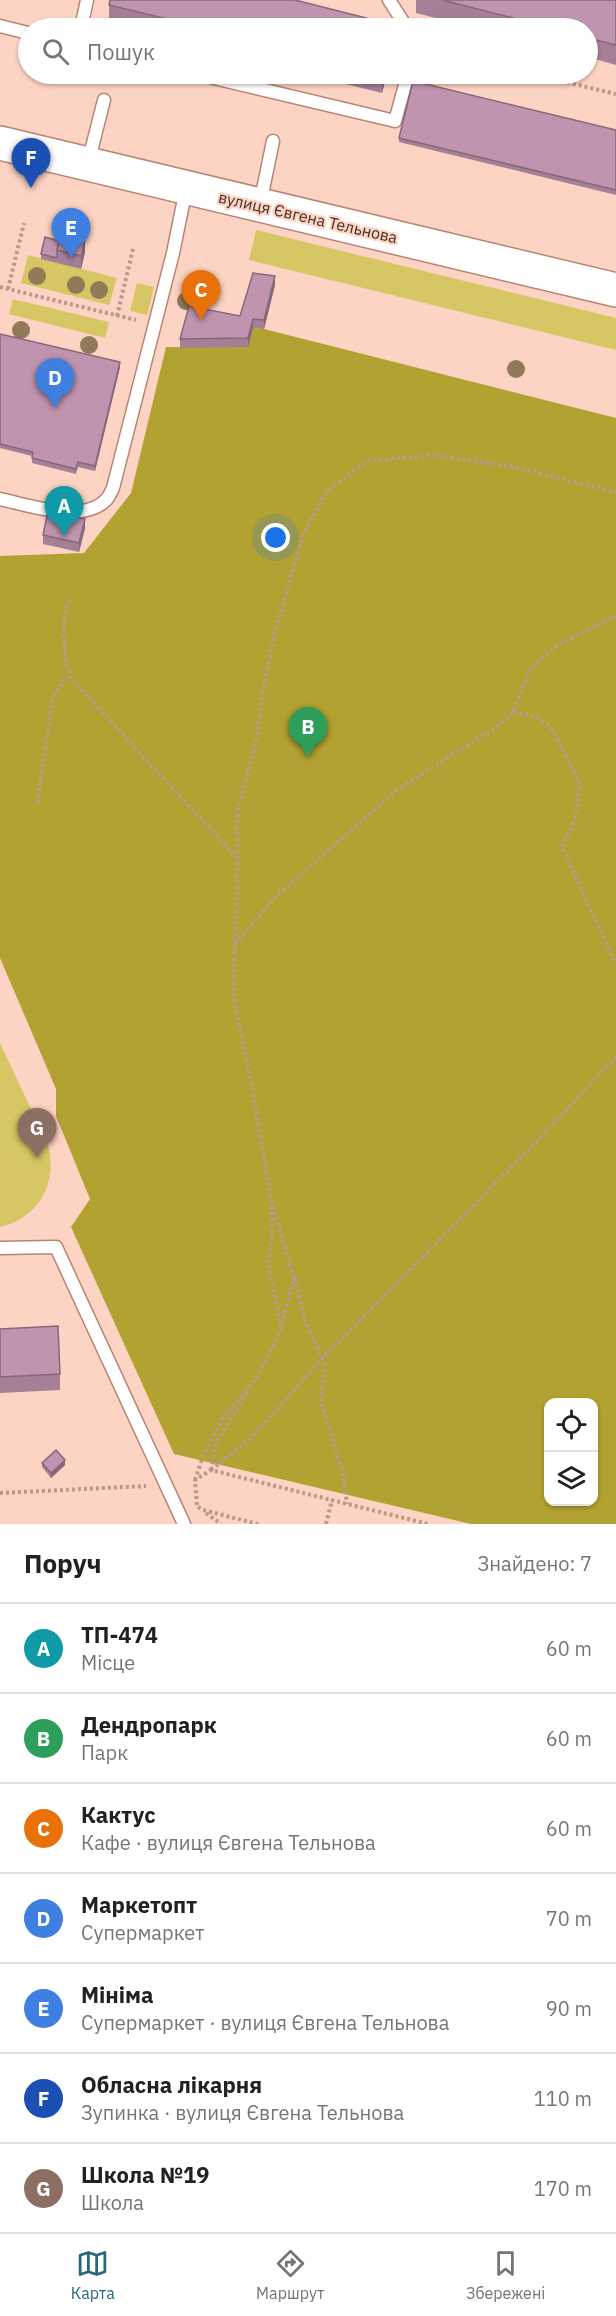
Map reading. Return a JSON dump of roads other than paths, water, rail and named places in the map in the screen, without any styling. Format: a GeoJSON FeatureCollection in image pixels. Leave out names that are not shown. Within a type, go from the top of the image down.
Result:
{"type":"FeatureCollection","features":[{"type":"Feature","properties":{"kind":"main road","name":"вулиця Євгена Тельнова"},"geometry":{"type":"LineString","coordinates":[[0,143],[616,290]]}},
{"type":"Feature","properties":{"kind":"lane"},"geometry":{"type":"LineString","coordinates":[[83,18],[87,0]]}},
{"type":"Feature","properties":{"kind":"lane"},"geometry":{"type":"LineString","coordinates":[[389,0],[400,18]]}},
{"type":"Feature","properties":{"kind":"lane"},"geometry":{"type":"LineString","coordinates":[[0,26],[18,30]]}},
{"type":"Feature","properties":{"kind":"lane"},"geometry":{"type":"LineString","coordinates":[[239,84],[395,121],[405,84]]}},
{"type":"Feature","properties":{"kind":"lane"},"geometry":{"type":"LineString","coordinates":[[88,164],[104,100]]}},
{"type":"Feature","properties":{"kind":"lane"},"geometry":{"type":"LineString","coordinates":[[259,205],[273,141]]}},
{"type":"Feature","properties":{"kind":"lane"},"geometry":{"type":"LineString","coordinates":[[0,499],[60,512],[79,512],[96,507],[106,500],[113,488],[173,253],[186,188]]}},
{"type":"Feature","properties":{"kind":"lane"},"geometry":{"type":"LineString","coordinates":[[0,1248],[56,1247],[184,1524]]}},
{"type":"Feature","properties":{"kind":"place","name":"Обласна лікарня"},"geometry":{"type":"Point","coordinates":[31,188]}},
{"type":"Feature","properties":{"kind":"place","name":"Мініма"},"geometry":{"type":"Point","coordinates":[71,258]}},
{"type":"Feature","properties":{"kind":"place","name":"Кактус"},"geometry":{"type":"Point","coordinates":[201,320]}},
{"type":"Feature","properties":{"kind":"place","name":"Маркетопт"},"geometry":{"type":"Point","coordinates":[55,408]}},
{"type":"Feature","properties":{"kind":"place","name":"ТП-474"},"geometry":{"type":"Point","coordinates":[64,536]}},
{"type":"Feature","properties":{"kind":"place","name":"Дендропарк"},"geometry":{"type":"Point","coordinates":[308,757]}},
{"type":"Feature","properties":{"kind":"place","name":"Школа №19"},"geometry":{"type":"Point","coordinates":[37,1158]}}]}
